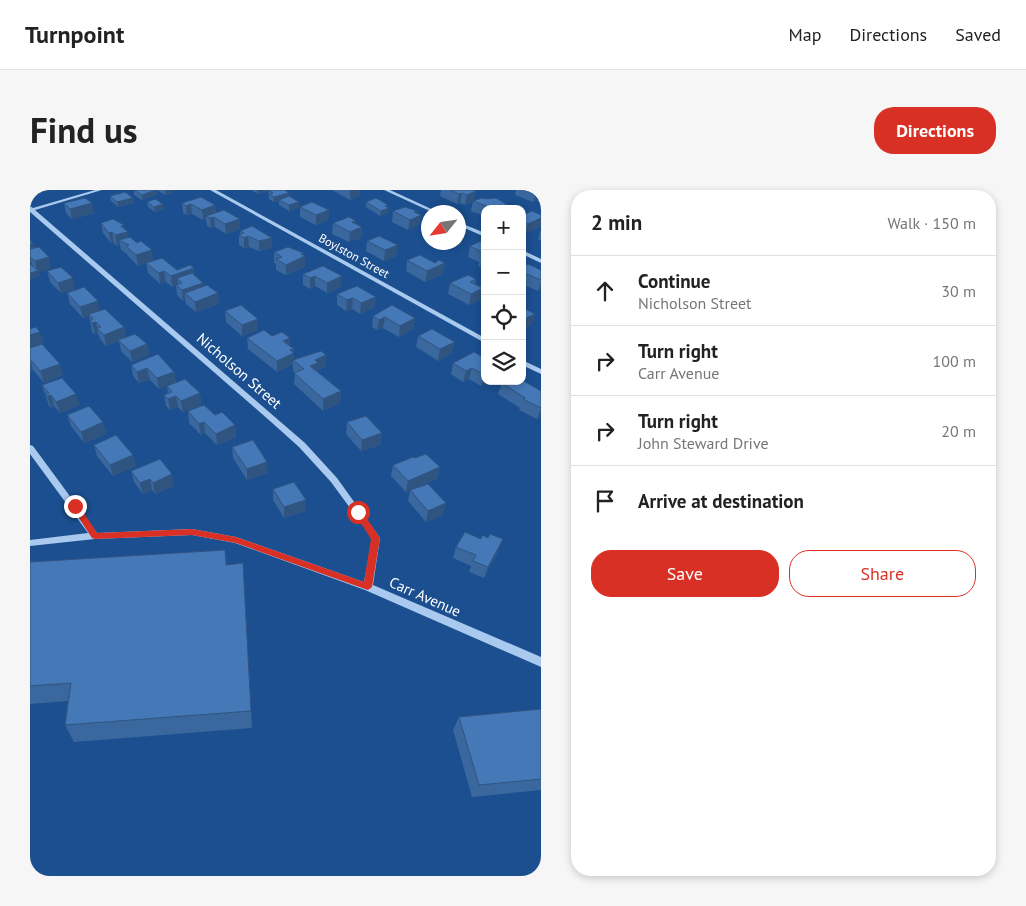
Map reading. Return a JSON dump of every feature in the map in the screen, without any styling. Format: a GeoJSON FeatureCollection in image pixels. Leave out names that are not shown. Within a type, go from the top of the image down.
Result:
{"type":"FeatureCollection","features":[{"type":"Feature","properties":{"kind":"street"},"geometry":{"type":"LineString","coordinates":[[31,209],[100,190]]}},
{"type":"Feature","properties":{"kind":"street","name":"Boylston Street"},"geometry":{"type":"LineString","coordinates":[[212,190],[483,340]]}},
{"type":"Feature","properties":{"kind":"street"},"geometry":{"type":"LineString","coordinates":[[386,190],[421,206]]}},
{"type":"Feature","properties":{"kind":"street","name":"Nicholson Street"},"geometry":{"type":"LineString","coordinates":[[31,209],[274,419],[302,445],[334,480],[376,538],[368,587]]}},
{"type":"Feature","properties":{"kind":"street"},"geometry":{"type":"LineString","coordinates":[[466,227],[481,233]]}},
{"type":"Feature","properties":{"kind":"street"},"geometry":{"type":"LineString","coordinates":[[526,254],[541,261]]}},
{"type":"Feature","properties":{"kind":"street"},"geometry":{"type":"LineString","coordinates":[[526,364],[541,372]]}},
{"type":"Feature","properties":{"kind":"street"},"geometry":{"type":"LineString","coordinates":[[30,448],[75,506],[95,536]]}},
{"type":"Feature","properties":{"kind":"street","name":"Carr Avenue"},"geometry":{"type":"LineString","coordinates":[[30,543],[95,536],[192,532],[236,540],[368,587],[541,662]]}},
{"type":"Feature","properties":{"kind":"building"},"geometry":{"type":"Polygon","coordinates":[[[134,190],[156,190],[142,195],[134,190]]]}},
{"type":"Feature","properties":{"kind":"building"},"geometry":{"type":"Polygon","coordinates":[[[268,190],[285,190],[289,193],[274,197],[269,194],[273,193],[268,190]]]}},
{"type":"Feature","properties":{"kind":"building"},"geometry":{"type":"Polygon","coordinates":[[[450,190],[473,190],[476,191],[467,195],[450,190]]]}},
{"type":"Feature","properties":{"kind":"building"},"geometry":{"type":"Polygon","coordinates":[[[529,190],[541,190],[536,193],[529,190]]]}},
{"type":"Feature","properties":{"kind":"building"},"geometry":{"type":"Polygon","coordinates":[[[125,192],[133,198],[117,202],[110,196],[125,192]]]}},
{"type":"Feature","properties":{"kind":"building"},"geometry":{"type":"Polygon","coordinates":[[[289,196],[299,202],[289,205],[279,200],[289,196]]]}},
{"type":"Feature","properties":{"kind":"building"},"geometry":{"type":"Polygon","coordinates":[[[201,197],[215,205],[202,210],[191,204],[186,206],[182,203],[201,197]]]}},
{"type":"Feature","properties":{"kind":"building"},"geometry":{"type":"Polygon","coordinates":[[[85,198],[92,203],[70,209],[64,203],[85,198]]]}},
{"type":"Feature","properties":{"kind":"building"},"geometry":{"type":"Polygon","coordinates":[[[376,198],[388,205],[385,206],[389,208],[381,211],[366,202],[376,198]]]}},
{"type":"Feature","properties":{"kind":"building"},"geometry":{"type":"Polygon","coordinates":[[[482,198],[496,198],[507,205],[484,205],[473,201],[482,198]]]}},
{"type":"Feature","properties":{"kind":"building"},"geometry":{"type":"Polygon","coordinates":[[[155,199],[163,204],[154,207],[147,202],[155,199]]]}},
{"type":"Feature","properties":{"kind":"building"},"geometry":{"type":"Polygon","coordinates":[[[312,202],[329,210],[316,215],[300,207],[312,202]]]}},
{"type":"Feature","properties":{"kind":"building"},"geometry":{"type":"Polygon","coordinates":[[[405,207],[417,211],[414,212],[421,215],[410,220],[393,211],[405,207]]]}},
{"type":"Feature","properties":{"kind":"building"},"geometry":{"type":"Polygon","coordinates":[[[224,210],[240,219],[225,224],[214,217],[206,216],[224,210]]]}},
{"type":"Feature","properties":{"kind":"building"},"geometry":{"type":"Polygon","coordinates":[[[532,211],[541,215],[541,218],[528,224],[526,223],[526,214],[532,211]]]}},
{"type":"Feature","properties":{"kind":"building"},"geometry":{"type":"Polygon","coordinates":[[[349,217],[356,221],[352,222],[362,227],[350,232],[333,223],[349,217]]]}},
{"type":"Feature","properties":{"kind":"building"},"geometry":{"type":"Polygon","coordinates":[[[113,219],[124,225],[121,226],[128,232],[115,235],[112,232],[109,233],[101,223],[113,219]]]}},
{"type":"Feature","properties":{"kind":"building"},"geometry":{"type":"Polygon","coordinates":[[[252,226],[272,238],[259,241],[248,236],[244,238],[239,235],[244,233],[240,231],[252,226]]]}},
{"type":"Feature","properties":{"kind":"building"},"geometry":{"type":"Polygon","coordinates":[[[379,236],[398,245],[385,250],[367,241],[379,236]]]}},
{"type":"Feature","properties":{"kind":"building"},"geometry":{"type":"Polygon","coordinates":[[[130,237],[137,243],[141,241],[152,250],[136,255],[126,246],[129,245],[119,240],[130,237]]]}},
{"type":"Feature","properties":{"kind":"building"},"geometry":{"type":"Polygon","coordinates":[[[481,241],[481,252],[470,246],[481,241]]]}},
{"type":"Feature","properties":{"kind":"building"},"geometry":{"type":"Polygon","coordinates":[[[39,247],[49,257],[35,261],[30,257],[30,249],[39,247]]]}},
{"type":"Feature","properties":{"kind":"building"},"geometry":{"type":"Polygon","coordinates":[[[288,247],[304,253],[301,254],[305,256],[286,265],[276,259],[282,257],[274,252],[288,247]]]}},
{"type":"Feature","properties":{"kind":"building"},"geometry":{"type":"Polygon","coordinates":[[[420,255],[435,263],[439,260],[445,263],[427,271],[407,260],[420,255]]]}},
{"type":"Feature","properties":{"kind":"building"},"geometry":{"type":"Polygon","coordinates":[[[162,258],[177,270],[190,265],[194,268],[171,276],[164,271],[159,273],[146,263],[162,258]]]}},
{"type":"Feature","properties":{"kind":"building"},"geometry":{"type":"Polygon","coordinates":[[[30,264],[38,271],[30,273],[30,264]]]}},
{"type":"Feature","properties":{"kind":"building"},"geometry":{"type":"Polygon","coordinates":[[[528,264],[541,270],[541,280],[526,274],[526,265],[528,264]]]}},
{"type":"Feature","properties":{"kind":"building"},"geometry":{"type":"Polygon","coordinates":[[[323,266],[342,276],[327,283],[315,276],[310,278],[303,274],[323,266]]]}},
{"type":"Feature","properties":{"kind":"building"},"geometry":{"type":"Polygon","coordinates":[[[61,267],[73,278],[58,283],[47,271],[61,267]]]}},
{"type":"Feature","properties":{"kind":"building"},"geometry":{"type":"Polygon","coordinates":[[[192,273],[203,283],[182,290],[176,285],[182,283],[177,278],[192,273]]]}},
{"type":"Feature","properties":{"kind":"building"},"geometry":{"type":"Polygon","coordinates":[[[468,275],[476,279],[470,282],[481,287],[481,289],[471,294],[450,283],[468,275]]]}},
{"type":"Feature","properties":{"kind":"building"},"geometry":{"type":"Polygon","coordinates":[[[207,285],[218,293],[195,302],[185,293],[207,285]]]}},
{"type":"Feature","properties":{"kind":"building"},"geometry":{"type":"Polygon","coordinates":[[[357,286],[376,297],[361,303],[353,298],[347,300],[337,294],[357,286]]]}},
{"type":"Feature","properties":{"kind":"building"},"geometry":{"type":"Polygon","coordinates":[[[84,287],[98,301],[80,307],[67,293],[84,287]]]}},
{"type":"Feature","properties":{"kind":"building"},"geometry":{"type":"Polygon","coordinates":[[[241,305],[258,319],[242,325],[225,311],[241,305]]]}},
{"type":"Feature","properties":{"kind":"building"},"geometry":{"type":"Polygon","coordinates":[[[392,305],[415,318],[400,326],[385,317],[379,320],[373,316],[392,305]]]}},
{"type":"Feature","properties":{"kind":"building"},"geometry":{"type":"Polygon","coordinates":[[[105,309],[124,327],[104,335],[97,328],[101,327],[96,322],[92,323],[90,321],[93,319],[89,314],[105,309]]]}},
{"type":"Feature","properties":{"kind":"building"},"geometry":{"type":"Polygon","coordinates":[[[526,309],[535,314],[526,318],[526,309]]]}},
{"type":"Feature","properties":{"kind":"building"},"geometry":{"type":"Polygon","coordinates":[[[36,327],[40,332],[30,335],[30,329],[36,327]]]}},
{"type":"Feature","properties":{"kind":"building"},"geometry":{"type":"Polygon","coordinates":[[[432,329],[455,342],[440,349],[418,336],[432,329]]]}},
{"type":"Feature","properties":{"kind":"building"},"geometry":{"type":"Polygon","coordinates":[[[264,330],[272,336],[282,332],[290,338],[283,341],[294,349],[290,350],[294,353],[277,361],[247,338],[264,330]]]}},
{"type":"Feature","properties":{"kind":"building"},"geometry":{"type":"Polygon","coordinates":[[[135,334],[147,344],[130,351],[118,340],[135,334]]]}},
{"type":"Feature","properties":{"kind":"building"},"geometry":{"type":"Polygon","coordinates":[[[42,344],[60,364],[40,371],[30,359],[30,348],[42,344]]]}},
{"type":"Feature","properties":{"kind":"building"},"geometry":{"type":"Polygon","coordinates":[[[321,351],[326,355],[315,360],[318,363],[310,366],[341,391],[323,399],[294,373],[304,369],[293,360],[321,351]]]}},
{"type":"Feature","properties":{"kind":"building"},"geometry":{"type":"Polygon","coordinates":[[[474,352],[481,356],[481,373],[472,368],[466,371],[453,363],[474,352]]]}},
{"type":"Feature","properties":{"kind":"building"},"geometry":{"type":"Polygon","coordinates":[[[158,354],[174,372],[157,378],[147,368],[137,372],[131,365],[158,354]]]}},
{"type":"Feature","properties":{"kind":"building"},"geometry":{"type":"Polygon","coordinates":[[[62,378],[76,394],[56,402],[51,395],[47,396],[45,394],[49,393],[42,385],[62,378]]]}},
{"type":"Feature","properties":{"kind":"building"},"geometry":{"type":"Polygon","coordinates":[[[185,379],[200,393],[181,401],[176,396],[168,399],[164,395],[172,392],[167,386],[185,379]]]}},
{"type":"Feature","properties":{"kind":"building"},"geometry":{"type":"Polygon","coordinates":[[[526,382],[541,391],[541,408],[523,399],[525,398],[505,385],[526,385],[526,382]]]}},
{"type":"Feature","properties":{"kind":"building"},"geometry":{"type":"Polygon","coordinates":[[[204,405],[215,415],[222,412],[235,425],[216,434],[204,422],[199,424],[188,411],[204,405]]]}},
{"type":"Feature","properties":{"kind":"building"},"geometry":{"type":"Polygon","coordinates":[[[89,406],[103,422],[81,432],[67,415],[89,406]]]}},
{"type":"Feature","properties":{"kind":"building"},"geometry":{"type":"Polygon","coordinates":[[[366,416],[382,433],[362,440],[347,422],[366,416]]]}},
{"type":"Feature","properties":{"kind":"building"},"geometry":{"type":"Polygon","coordinates":[[[116,435],[133,455],[110,465],[94,445],[116,435]]]}},
{"type":"Feature","properties":{"kind":"building"},"geometry":{"type":"Polygon","coordinates":[[[253,440],[267,462],[247,469],[232,447],[253,440]]]}},
{"type":"Feature","properties":{"kind":"building"},"geometry":{"type":"Polygon","coordinates":[[[426,454],[440,467],[408,481],[393,465],[413,457],[426,454]]]}},
{"type":"Feature","properties":{"kind":"building"},"geometry":{"type":"Polygon","coordinates":[[[160,459],[172,474],[153,483],[150,479],[140,483],[131,471],[160,459]]]}},
{"type":"Feature","properties":{"kind":"building"},"geometry":{"type":"Polygon","coordinates":[[[294,482],[306,500],[284,507],[273,489],[294,482]]]}},
{"type":"Feature","properties":{"kind":"building"},"geometry":{"type":"Polygon","coordinates":[[[428,484],[446,503],[428,511],[410,490],[428,484]]]}},
{"type":"Feature","properties":{"kind":"building"},"geometry":{"type":"Polygon","coordinates":[[[465,532],[481,539],[482,535],[488,538],[490,534],[503,539],[488,567],[473,561],[476,555],[456,547],[465,532]]]}},
{"type":"Feature","properties":{"kind":"building"},"geometry":{"type":"Polygon","coordinates":[[[225,550],[226,565],[243,563],[251,711],[65,725],[71,683],[30,686],[30,562],[225,550]]]}},
{"type":"Feature","properties":{"kind":"building"},"geometry":{"type":"Polygon","coordinates":[[[541,709],[541,779],[479,785],[459,717],[541,709]]]}},
{"type":"Feature","properties":{"kind":"route"},"geometry":{"type":"LineString","coordinates":[[75,506],[95,536],[192,532],[236,540],[368,587],[376,538],[358,512]]}}]}
